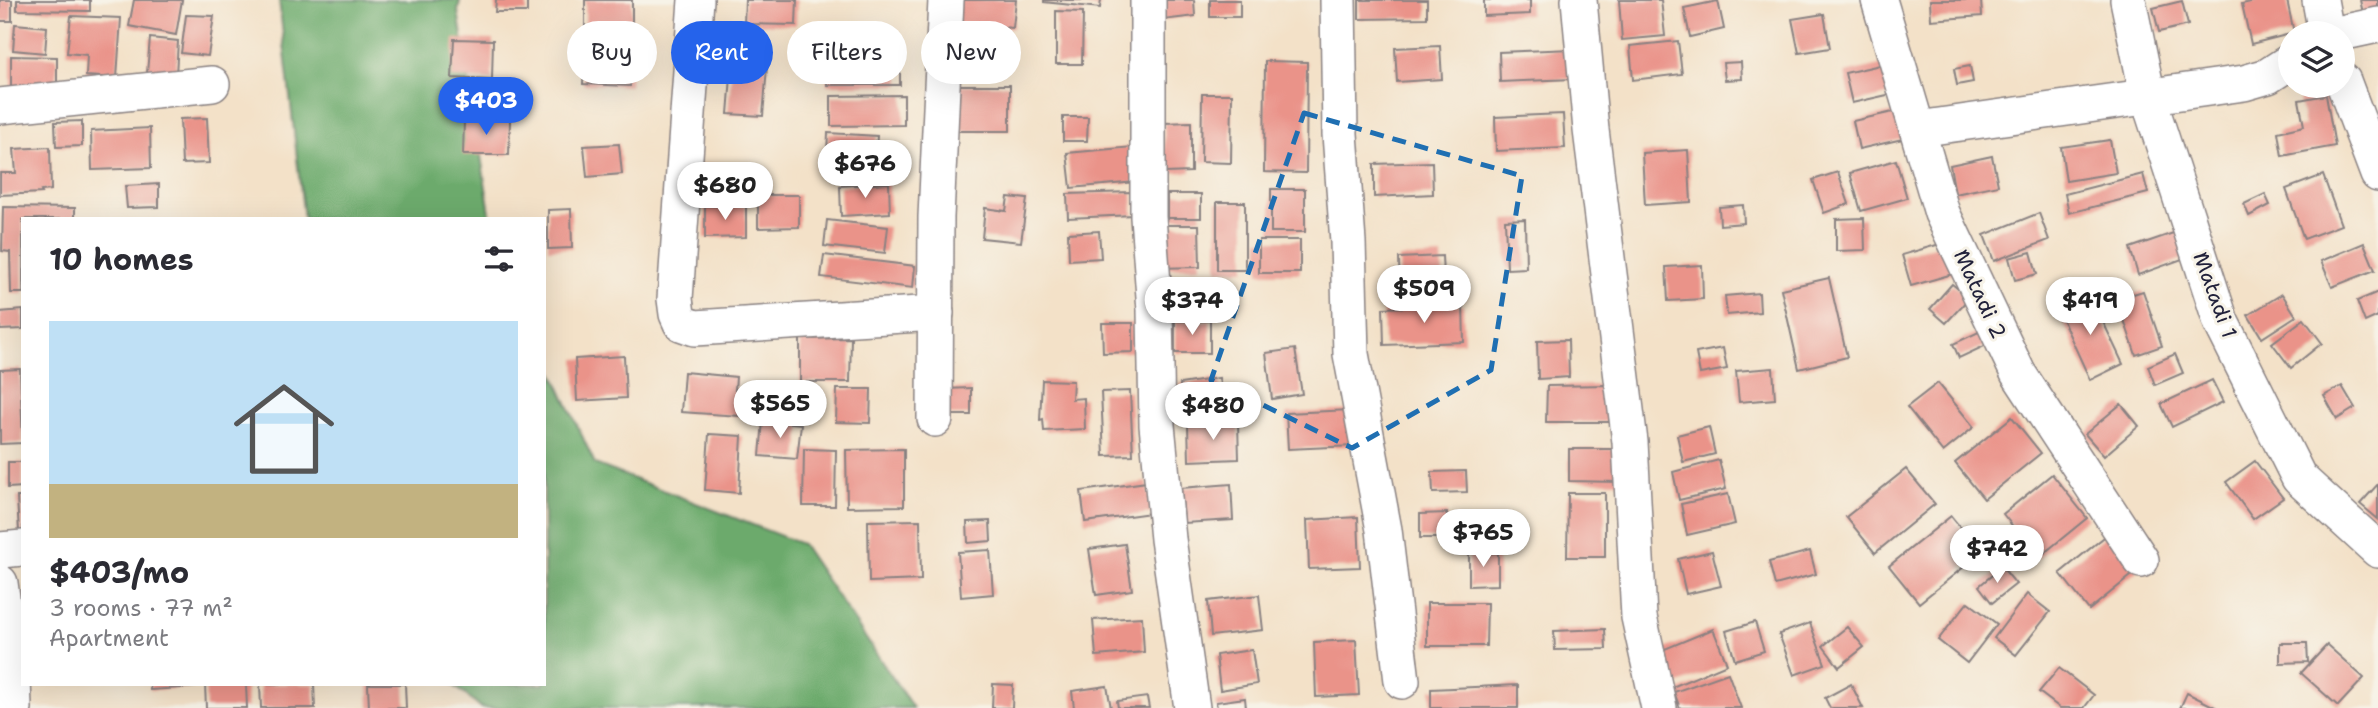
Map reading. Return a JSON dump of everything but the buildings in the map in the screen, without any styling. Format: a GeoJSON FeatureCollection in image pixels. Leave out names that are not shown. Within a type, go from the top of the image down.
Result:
{"type":"FeatureCollection","features":[{"type":"Feature","properties":{"kind":"street"},"geometry":{"type":"LineString","coordinates":[[696,0],[675,299],[681,323],[695,328],[936,313]]}},
{"type":"Feature","properties":{"kind":"street"},"geometry":{"type":"LineString","coordinates":[[935,419],[936,217],[946,0]]}},
{"type":"Feature","properties":{"kind":"street"},"geometry":{"type":"LineString","coordinates":[[1148,0],[1148,217],[1155,310],[1157,425],[1168,539],[1192,708]]}},
{"type":"Feature","properties":{"kind":"street"},"geometry":{"type":"LineString","coordinates":[[1338,0],[1340,134],[1348,242],[1351,354],[1384,530],[1402,681]]}},
{"type":"Feature","properties":{"kind":"street"},"geometry":{"type":"LineString","coordinates":[[1579,0],[1591,130],[1630,442],[1639,617],[1659,708]]}},
{"type":"Feature","properties":{"kind":"street","name":"Matadi 2"},"geometry":{"type":"LineString","coordinates":[[1879,0],[1942,213],[2018,373],[2141,559]]}},
{"type":"Feature","properties":{"kind":"street","name":"Matadi 1"},"geometry":{"type":"LineString","coordinates":[[2128,0],[2148,97],[2221,322],[2299,478],[2378,550]]}},
{"type":"Feature","properties":{"kind":"street"},"geometry":{"type":"LineString","coordinates":[[2320,0],[2324,21]]}},
{"type":"Feature","properties":{"kind":"street"},"geometry":{"type":"LineString","coordinates":[[2355,30],[2378,25]]}},
{"type":"Feature","properties":{"kind":"street"},"geometry":{"type":"LineString","coordinates":[[1918,129],[2244,83],[2268,76],[2278,69]]}},
{"type":"Feature","properties":{"kind":"street"},"geometry":{"type":"LineString","coordinates":[[0,106],[212,85]]}},
{"type":"Feature","properties":{"kind":"street"},"geometry":{"type":"LineString","coordinates":[[2350,98],[2378,174]]}},
{"type":"Feature","properties":{"kind":"street"},"geometry":{"type":"LineString","coordinates":[[0,550],[21,548]]}},
{"type":"Feature","properties":{"kind":"street"},"geometry":{"type":"LineString","coordinates":[[0,583],[15,708]]}},
{"type":"Feature","properties":{"kind":"highlighted area"},"geometry":{"type":"Polygon","coordinates":[[[1304,113],[1522,176],[1491,370],[1352,448],[1211,380],[1304,113]]]}},
{"type":"Feature","properties":{"kind":"green space"},"geometry":{"type":"Polygon","coordinates":[[[279,0],[460,0],[458,11],[491,217],[304,217],[279,0]]]}},
{"type":"Feature","properties":{"kind":"green space"},"geometry":{"type":"Polygon","coordinates":[[[546,357],[595,464],[802,544],[913,708],[482,708],[454,686],[546,686],[546,357]]]}}]}
